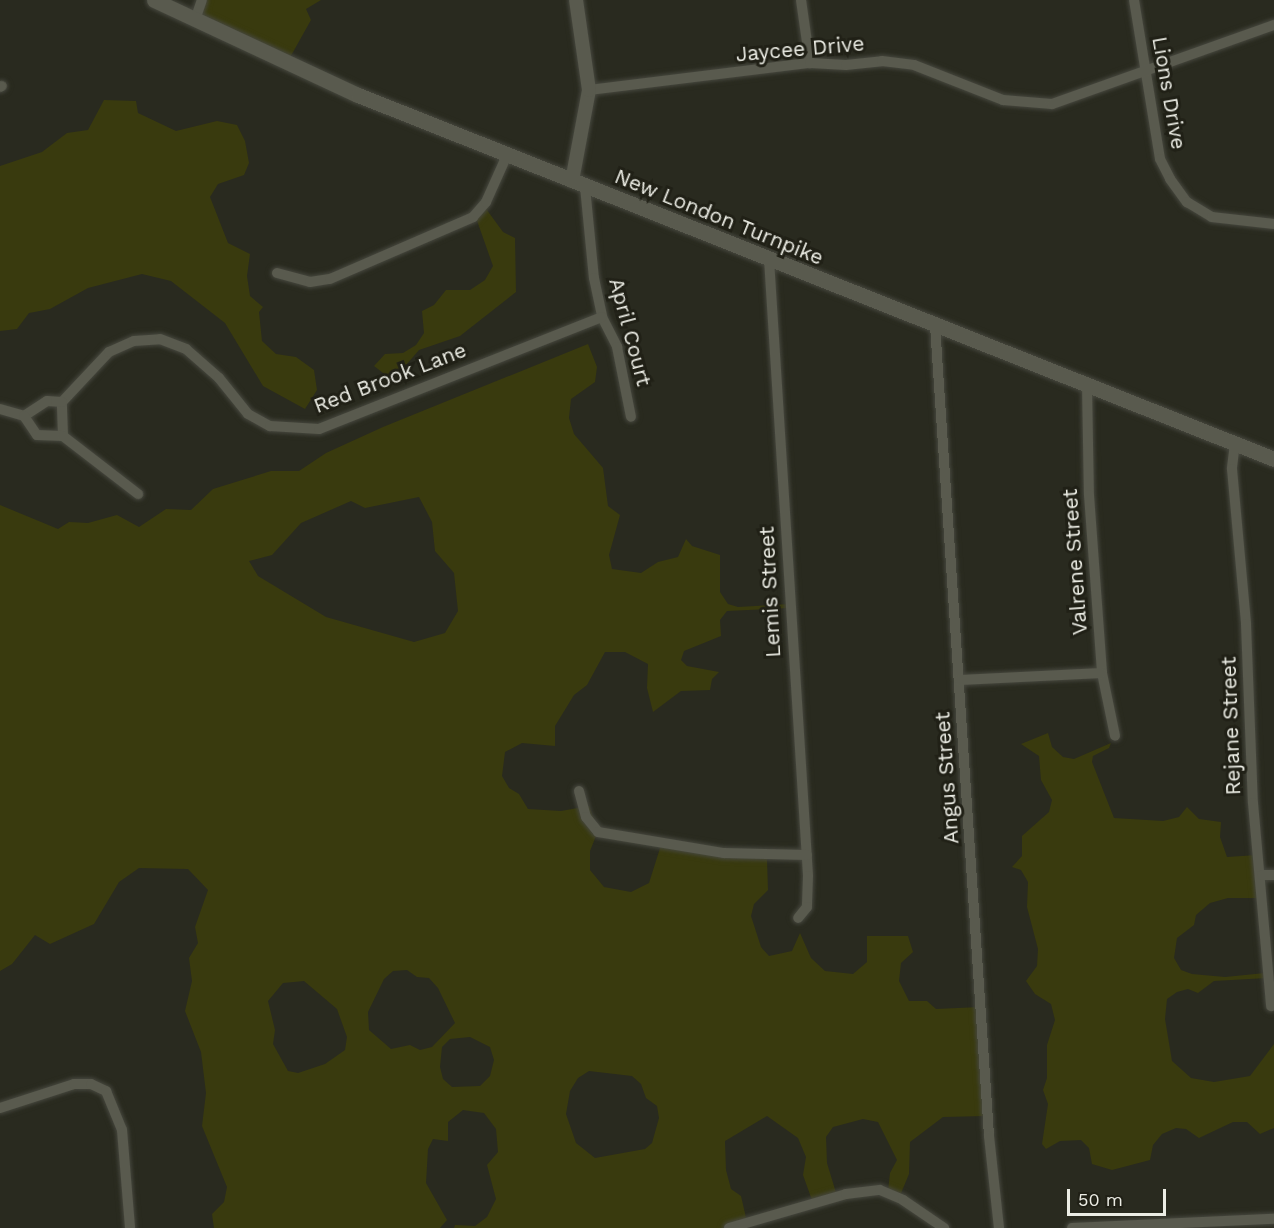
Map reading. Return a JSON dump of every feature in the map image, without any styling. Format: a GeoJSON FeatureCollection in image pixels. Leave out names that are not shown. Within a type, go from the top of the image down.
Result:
{"type":"FeatureCollection","features":[{"type":"Feature","properties":{"kind":"main road","name":"New London Turnpike"},"geometry":{"type":"LineString","coordinates":[[154,0],[173,4],[195,20],[358,95],[1274,459]]}},
{"type":"Feature","properties":{"kind":"street"},"geometry":{"type":"LineString","coordinates":[[195,20],[202,0]]}},
{"type":"Feature","properties":{"kind":"street"},"geometry":{"type":"LineString","coordinates":[[576,0],[589,90],[579,184]]}},
{"type":"Feature","properties":{"kind":"street"},"geometry":{"type":"LineString","coordinates":[[801,0],[810,63]]}},
{"type":"Feature","properties":{"kind":"street","name":"Lions Drive"},"geometry":{"type":"LineString","coordinates":[[1134,0],[1160,159],[1183,197],[1212,217],[1274,224]]}},
{"type":"Feature","properties":{"kind":"street","name":"Jaycee Drive"},"geometry":{"type":"LineString","coordinates":[[589,90],[810,63],[846,65],[882,61],[914,65],[1003,100],[1035,105],[1067,101],[1274,25]]}},
{"type":"Feature","properties":{"kind":"street"},"geometry":{"type":"LineString","coordinates":[[277,273],[310,282],[330,279],[473,217],[486,202],[507,155]]}},
{"type":"Feature","properties":{"kind":"street","name":"April Court"},"geometry":{"type":"LineString","coordinates":[[579,184],[602,317],[617,347],[632,417]]}},
{"type":"Feature","properties":{"kind":"street","name":"Lemis Street"},"geometry":{"type":"LineString","coordinates":[[769,260],[807,855],[807,907],[798,918]]}},
{"type":"Feature","properties":{"kind":"street","name":"Red Brook Lane"},"geometry":{"type":"LineString","coordinates":[[62,402],[109,352],[134,340],[160,339],[186,349],[219,378],[231,397],[248,414],[270,426],[319,429],[602,317]]}},
{"type":"Feature","properties":{"kind":"street","name":"Angus Street"},"geometry":{"type":"LineString","coordinates":[[935,326],[989,1136],[999,1228]]}},
{"type":"Feature","properties":{"kind":"street","name":"Valrene Street"},"geometry":{"type":"LineString","coordinates":[[1087,385],[1089,495],[1102,672],[1115,736]]}},
{"type":"Feature","properties":{"kind":"street"},"geometry":{"type":"LineString","coordinates":[[24,416],[47,401],[62,402],[63,436]]}},
{"type":"Feature","properties":{"kind":"street"},"geometry":{"type":"LineString","coordinates":[[0,409],[24,416],[36,435],[63,436],[138,494]]}},
{"type":"Feature","properties":{"kind":"street","name":"Rejane Street"},"geometry":{"type":"LineString","coordinates":[[1235,443],[1232,469],[1246,635],[1253,803],[1262,875],[1271,1006]]}},
{"type":"Feature","properties":{"kind":"street"},"geometry":{"type":"LineString","coordinates":[[960,680],[1102,672]]}},
{"type":"Feature","properties":{"kind":"street"},"geometry":{"type":"LineString","coordinates":[[579,791],[586,817],[598,832],[724,854],[807,855]]}},
{"type":"Feature","properties":{"kind":"street"},"geometry":{"type":"LineString","coordinates":[[1262,875],[1274,875]]}},
{"type":"Feature","properties":{"kind":"street"},"geometry":{"type":"LineString","coordinates":[[0,1108],[74,1084],[91,1084],[106,1091],[122,1130],[130,1228]]}},
{"type":"Feature","properties":{"kind":"street"},"geometry":{"type":"LineString","coordinates":[[729,1228],[846,1194],[880,1190],[903,1200],[944,1228]]}},
{"type":"Feature","properties":{"kind":"street"},"geometry":{"type":"LineString","coordinates":[[1072,1228],[1274,1219]]}},
{"type":"Feature","properties":{"kind":"shaded area"},"geometry":{"type":"Polygon","coordinates":[[[200,0],[321,0],[306,9],[311,20],[288,61],[196,13],[200,0]]]}},
{"type":"Feature","properties":{"kind":"shaded area"},"geometry":{"type":"Polygon","coordinates":[[[104,100],[136,101],[138,113],[176,131],[217,121],[237,125],[245,141],[249,163],[244,175],[218,184],[210,197],[228,243],[250,254],[247,276],[250,296],[263,307],[259,312],[262,341],[276,354],[296,357],[314,370],[317,390],[305,409],[263,386],[225,323],[171,281],[142,274],[88,288],[50,309],[29,313],[17,329],[0,331],[0,166],[42,152],[67,133],[88,130],[104,100]]]}},
{"type":"Feature","properties":{"kind":"shaded area"},"geometry":{"type":"Polygon","coordinates":[[[484,206],[503,232],[515,238],[516,292],[460,336],[419,350],[407,364],[387,376],[374,366],[385,354],[403,353],[416,345],[424,333],[422,311],[434,305],[446,290],[470,290],[485,280],[493,266],[475,215],[484,206]]]}},
{"type":"Feature","properties":{"kind":"shaded area"},"geometry":{"type":"Polygon","coordinates":[[[588,344],[597,367],[595,382],[571,399],[569,418],[574,434],[603,468],[608,506],[620,515],[609,555],[612,569],[641,573],[658,562],[678,557],[686,539],[692,546],[720,555],[720,592],[728,604],[738,607],[789,604],[788,608],[727,611],[720,620],[721,636],[684,651],[681,660],[687,666],[719,672],[712,679],[710,690],[681,691],[653,712],[647,688],[648,664],[625,652],[605,652],[587,685],[574,695],[555,726],[555,746],[522,743],[505,752],[502,776],[509,788],[519,794],[528,809],[561,811],[589,806],[598,831],[590,851],[590,870],[604,887],[631,892],[649,883],[661,845],[767,859],[768,890],[754,904],[751,916],[761,947],[769,956],[792,951],[800,933],[811,958],[825,971],[853,974],[867,962],[867,936],[908,936],[913,952],[901,963],[899,981],[909,1001],[927,1001],[936,1009],[980,1007],[986,1116],[943,1117],[910,1142],[909,1174],[899,1198],[888,1191],[890,1173],[897,1160],[878,1122],[863,1119],[833,1127],[826,1137],[827,1163],[837,1196],[813,1203],[803,1175],[806,1157],[798,1138],[767,1116],[725,1141],[726,1170],[731,1189],[741,1196],[747,1222],[729,1228],[454,1228],[455,1225],[475,1226],[487,1217],[496,1199],[487,1165],[498,1152],[496,1129],[484,1113],[463,1110],[448,1122],[448,1141],[433,1139],[428,1149],[426,1183],[447,1220],[440,1228],[214,1228],[212,1214],[224,1202],[227,1187],[202,1126],[206,1093],[201,1052],[185,1011],[192,981],[189,958],[198,943],[195,927],[208,890],[188,869],[139,868],[119,882],[94,924],[50,944],[35,935],[12,964],[0,971],[0,505],[58,529],[69,522],[88,523],[117,515],[139,527],[166,509],[191,510],[213,489],[271,471],[299,471],[326,453],[383,427],[588,344]],[[419,497],[365,508],[351,501],[301,523],[272,555],[249,561],[258,576],[326,617],[414,642],[445,633],[458,611],[454,573],[435,551],[432,522],[419,497]],[[407,970],[393,971],[384,979],[368,1012],[369,1030],[391,1049],[410,1045],[420,1050],[432,1047],[455,1023],[438,988],[429,978],[417,977],[407,970]],[[304,981],[283,983],[268,1001],[275,1030],[273,1044],[288,1071],[298,1073],[325,1064],[345,1050],[347,1037],[337,1009],[304,981]],[[470,1037],[450,1039],[442,1047],[440,1067],[443,1079],[452,1087],[480,1086],[490,1076],[494,1060],[490,1047],[470,1037]],[[589,1071],[578,1078],[570,1091],[566,1114],[576,1143],[595,1158],[645,1149],[652,1143],[659,1118],[657,1106],[646,1098],[641,1084],[632,1076],[589,1071]]]}},
{"type":"Feature","properties":{"kind":"shaded area"},"geometry":{"type":"Polygon","coordinates":[[[1048,733],[1052,747],[1063,757],[1074,759],[1111,743],[1109,748],[1093,756],[1092,762],[1114,818],[1163,821],[1179,817],[1187,807],[1199,819],[1221,822],[1220,837],[1227,857],[1257,855],[1262,898],[1228,898],[1210,903],[1196,915],[1194,925],[1177,938],[1174,958],[1181,970],[1192,974],[1225,977],[1265,973],[1267,978],[1214,981],[1198,993],[1188,989],[1177,992],[1167,999],[1165,1019],[1172,1061],[1191,1078],[1214,1082],[1250,1076],[1274,1044],[1274,1128],[1260,1134],[1247,1122],[1233,1122],[1199,1138],[1186,1129],[1176,1128],[1162,1134],[1153,1145],[1150,1160],[1112,1170],[1092,1164],[1089,1148],[1081,1140],[1060,1141],[1046,1149],[1042,1144],[1048,1104],[1043,1090],[1047,1078],[1047,1045],[1055,1020],[1051,1004],[1035,994],[1026,981],[1037,966],[1038,949],[1027,907],[1028,882],[1021,870],[1012,867],[1022,856],[1022,836],[1049,812],[1052,800],[1041,780],[1039,756],[1021,744],[1048,733]]]}}]}
